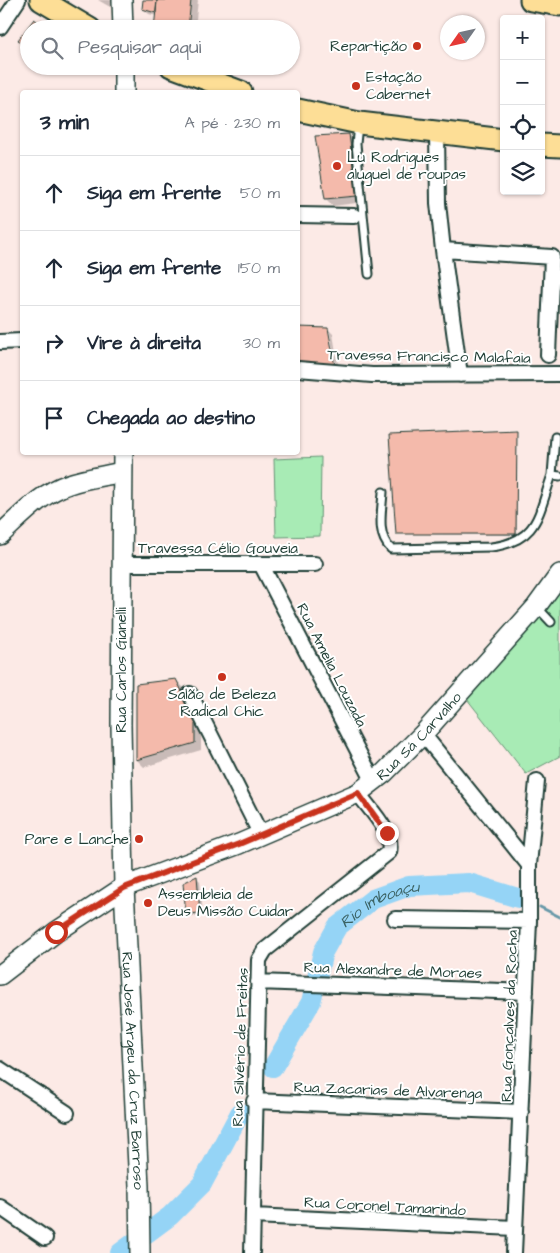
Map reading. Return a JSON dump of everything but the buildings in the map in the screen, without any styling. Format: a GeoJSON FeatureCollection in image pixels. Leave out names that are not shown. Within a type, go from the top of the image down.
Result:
{"type":"FeatureCollection","features":[{"type":"Feature","properties":{"kind":"main road"},"geometry":{"type":"LineString","coordinates":[[41,0],[75,20]]}},
{"type":"Feature","properties":{"kind":"main road"},"geometry":{"type":"LineString","coordinates":[[531,0],[560,5]]}},
{"type":"Feature","properties":{"kind":"main road"},"geometry":{"type":"LineString","coordinates":[[195,75],[236,90]]}},
{"type":"Feature","properties":{"kind":"main road"},"geometry":{"type":"LineString","coordinates":[[300,110],[359,123],[500,140]]}},
{"type":"Feature","properties":{"kind":"main road"},"geometry":{"type":"LineString","coordinates":[[545,144],[560,146]]}},
{"type":"Feature","properties":{"kind":"street"},"geometry":{"type":"LineString","coordinates":[[0,27],[18,0]]}},
{"type":"Feature","properties":{"kind":"street"},"geometry":{"type":"LineString","coordinates":[[122,0],[123,20]]}},
{"type":"Feature","properties":{"kind":"street"},"geometry":{"type":"LineString","coordinates":[[124,75],[124,90]]}},
{"type":"Feature","properties":{"kind":"street"},"geometry":{"type":"LineString","coordinates":[[437,132],[438,203],[460,375]]}},
{"type":"Feature","properties":{"kind":"street"},"geometry":{"type":"LineString","coordinates":[[300,215],[354,216]]}},
{"type":"Feature","properties":{"kind":"street"},"geometry":{"type":"LineString","coordinates":[[443,250],[556,257],[548,354]]}},
{"type":"Feature","properties":{"kind":"street"},"geometry":{"type":"LineString","coordinates":[[0,342],[20,341]]}},
{"type":"Feature","properties":{"kind":"street","name":"Travessa Francisco Malafaia"},"geometry":{"type":"LineString","coordinates":[[300,369],[372,375],[560,374]]}},
{"type":"Feature","properties":{"kind":"street","name":"Rua Carlos Gianelli"},"geometry":{"type":"LineString","coordinates":[[123,455],[121,725],[124,888]]}},
{"type":"Feature","properties":{"kind":"street"},"geometry":{"type":"LineString","coordinates":[[0,536],[22,514],[56,489],[70,483],[122,472]]}},
{"type":"Feature","properties":{"kind":"street","name":"Travessa Célio Gouveia"},"geometry":{"type":"LineString","coordinates":[[122,564],[315,564]]}},
{"type":"Feature","properties":{"kind":"street","name":"Rua Amelia Louzada"},"geometry":{"type":"LineString","coordinates":[[261,564],[374,782]]}},
{"type":"Feature","properties":{"kind":"street","name":"Rua Sá Carvalho"},"geometry":{"type":"LineString","coordinates":[[0,975],[56,932],[124,888],[261,835],[358,793],[374,782],[422,734],[536,607],[560,574]]}},
{"type":"Feature","properties":{"kind":"street"},"geometry":{"type":"LineString","coordinates":[[190,694],[261,835]]}},
{"type":"Feature","properties":{"kind":"street"},"geometry":{"type":"LineString","coordinates":[[422,734],[529,865]]}},
{"type":"Feature","properties":{"kind":"street","name":"Rua Gonçalves da Rocha"},"geometry":{"type":"LineString","coordinates":[[514,1253],[529,921],[529,865],[537,781]]}},
{"type":"Feature","properties":{"kind":"street","name":"Rua Silvério de Freitas"},"geometry":{"type":"LineString","coordinates":[[252,1253],[254,1101],[259,960],[262,954],[389,852],[391,845],[387,833],[358,793]]}},
{"type":"Feature","properties":{"kind":"street","name":"Rua José Argeu da Cruz Barroso"},"geometry":{"type":"LineString","coordinates":[[124,888],[140,1250]]}},
{"type":"Feature","properties":{"kind":"street"},"geometry":{"type":"LineString","coordinates":[[395,919],[529,921]]}},
{"type":"Feature","properties":{"kind":"street","name":"Rua Alexandre de Moraes"},"geometry":{"type":"LineString","coordinates":[[258,982],[526,992]]}},
{"type":"Feature","properties":{"kind":"street"},"geometry":{"type":"LineString","coordinates":[[0,1068],[67,1113]]}},
{"type":"Feature","properties":{"kind":"street","name":"Rua Zacarias de Alvarenga"},"geometry":{"type":"LineString","coordinates":[[254,1101],[521,1112]]}},
{"type":"Feature","properties":{"kind":"street"},"geometry":{"type":"LineString","coordinates":[[0,1207],[45,1238]]}},
{"type":"Feature","properties":{"kind":"street","name":"Rua Coronel Tamarindo"},"geometry":{"type":"LineString","coordinates":[[253,1216],[515,1228]]}},
{"type":"Feature","properties":{"kind":"lane"},"geometry":{"type":"LineString","coordinates":[[359,123],[356,144],[369,274]]}},
{"type":"Feature","properties":{"kind":"lane"},"geometry":{"type":"LineString","coordinates":[[383,492],[381,530],[384,540],[391,549],[507,545],[532,530],[556,476],[555,437]]}},
{"type":"Feature","properties":{"kind":"lane"},"geometry":{"type":"LineString","coordinates":[[536,607],[551,622]]}},
{"type":"Feature","properties":{"kind":"green space"},"geometry":{"type":"Polygon","coordinates":[[[321,457],[320,536],[276,537],[274,459],[321,457]]]}},
{"type":"Feature","properties":{"kind":"green space"},"geometry":{"type":"Polygon","coordinates":[[[560,588],[560,756],[526,774],[467,699],[560,588]]]}},
{"type":"Feature","properties":{"kind":"waterway","name":"Rio Imboaçu"},"geometry":{"type":"LineString","coordinates":[[273,1067],[311,1002],[323,952],[337,927],[373,899],[409,886],[469,883],[518,898]]}},
{"type":"Feature","properties":{"kind":"waterway","name":"Rio Imboaçu"},"geometry":{"type":"LineString","coordinates":[[540,907],[560,917]]}},
{"type":"Feature","properties":{"kind":"waterway","name":"Rio Imboaçu"},"geometry":{"type":"LineString","coordinates":[[120,1253],[170,1216],[202,1184],[240,1113]]}},
{"type":"Feature","properties":{"kind":"place","name":"Repartição"},"geometry":{"type":"Point","coordinates":[417,46]}},
{"type":"Feature","properties":{"kind":"place","name":"Estação Cabernet"},"geometry":{"type":"Point","coordinates":[356,86]}},
{"type":"Feature","properties":{"kind":"place","name":"Lu Rodrigues aluguel de roupas"},"geometry":{"type":"Point","coordinates":[337,166]}},
{"type":"Feature","properties":{"kind":"place","name":"Salão de Beleza Radical Chic"},"geometry":{"type":"Point","coordinates":[222,677]}},
{"type":"Feature","properties":{"kind":"place","name":"Pare e Lanche"},"geometry":{"type":"Point","coordinates":[139,839]}},
{"type":"Feature","properties":{"kind":"place","name":"Assembleia de Deus Missão Cuidar"},"geometry":{"type":"Point","coordinates":[148,903]}},
{"type":"Feature","properties":{"kind":"route"},"geometry":{"type":"LineString","coordinates":[[56,932],[124,888],[239,844],[358,793],[387,833]]}}]}
